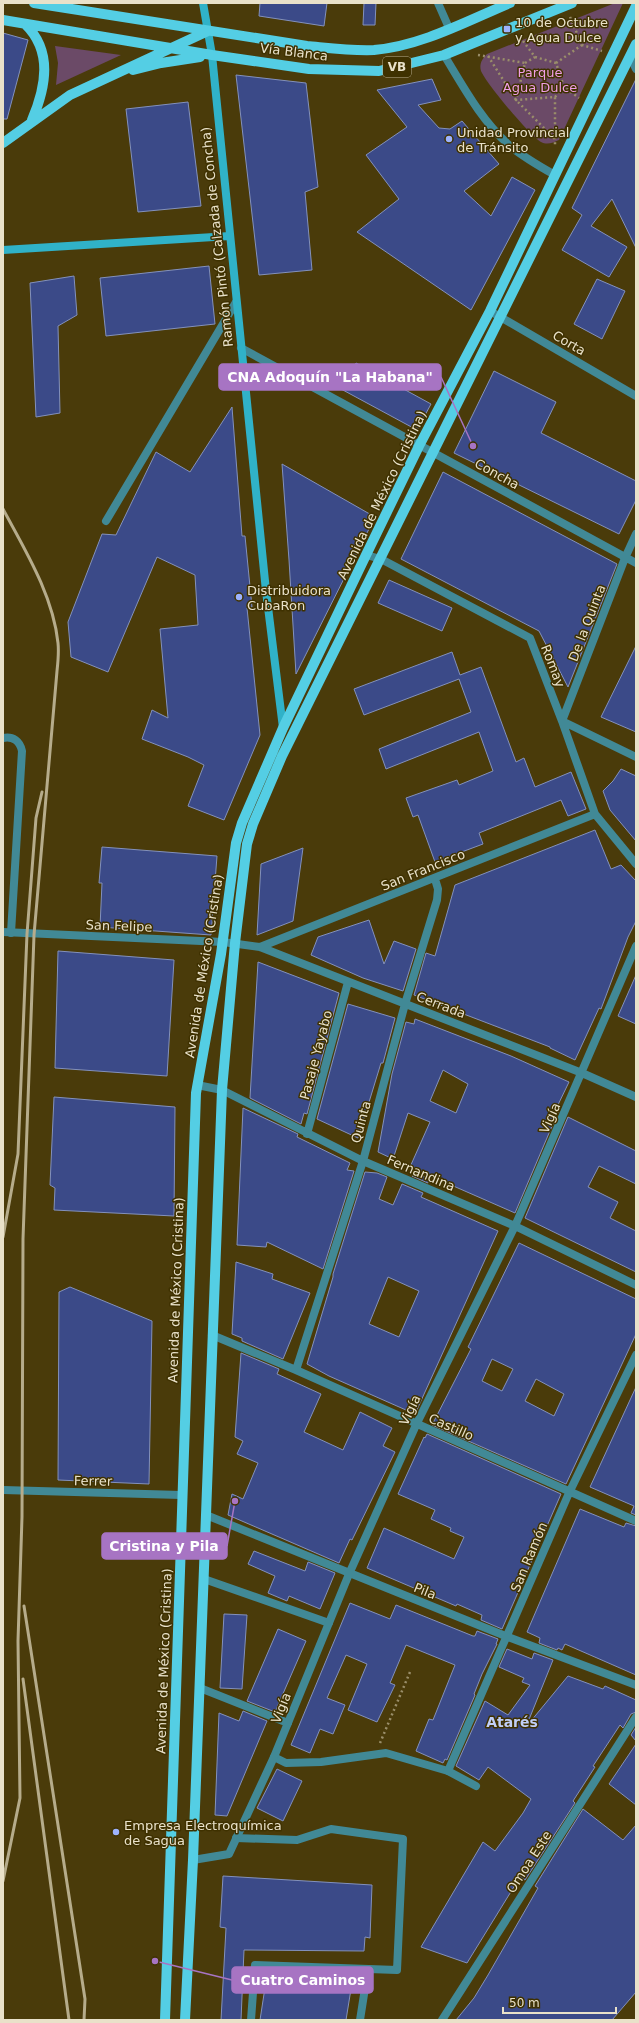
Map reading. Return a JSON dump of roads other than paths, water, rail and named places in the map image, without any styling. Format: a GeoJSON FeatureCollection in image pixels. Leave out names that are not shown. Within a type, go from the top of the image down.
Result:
{"type":"FeatureCollection","features":[{"type":"Feature","properties":{"kind":"main road","name":"Vía Blanca"},"geometry":{"type":"LineString","coordinates":[[34,3],[313,46],[340,49],[374,50],[404,45],[510,3]]}},
{"type":"Feature","properties":{"kind":"main road","name":"Vía Blanca"},"geometry":{"type":"LineString","coordinates":[[3,20],[212,55],[310,69],[379,71],[444,54],[568,4]]}},
{"type":"Feature","properties":{"kind":"main road","name":"Ramón Pintó (Calzada de Concha)"},"geometry":{"type":"LineString","coordinates":[[204,5],[212,55],[266,591],[284,728],[282,756]]}},
{"type":"Feature","properties":{"kind":"main road","name":"Avenida de México (Cristina)"},"geometry":{"type":"LineString","coordinates":[[164,2020],[197,1086],[223,942],[236,843],[242,823],[284,728],[366,555],[419,446],[490,311],[614,55],[636,6]]}},
{"type":"Feature","properties":{"kind":"main road"},"geometry":{"type":"LineString","coordinates":[[25,24],[34,32],[40,42],[44,66],[42,91],[32,121]]}},
{"type":"Feature","properties":{"kind":"main road"},"geometry":{"type":"LineString","coordinates":[[3,143],[70,95],[208,31]]}},
{"type":"Feature","properties":{"kind":"main road","name":"Avenida de México (Cristina)"},"geometry":{"type":"LineString","coordinates":[[185,2020],[200,1688],[222,1090],[235,943],[247,844],[253,824],[282,756],[636,44]]}},
{"type":"Feature","properties":{"kind":"main road"},"geometry":{"type":"LineString","coordinates":[[113,75],[161,63],[212,55]]}},
{"type":"Feature","properties":{"kind":"main road"},"geometry":{"type":"LineString","coordinates":[[3,250],[230,236]]}},
{"type":"Feature","properties":{"kind":"street"},"geometry":{"type":"LineString","coordinates":[[438,3],[449,28]]}},
{"type":"Feature","properties":{"kind":"street"},"geometry":{"type":"LineString","coordinates":[[444,54],[475,106],[508,144],[526,158],[555,175]]}},
{"type":"Feature","properties":{"kind":"street"},"geometry":{"type":"LineString","coordinates":[[630,56],[636,69]]}},
{"type":"Feature","properties":{"kind":"street"},"geometry":{"type":"LineString","coordinates":[[106,521],[236,302]]}},
{"type":"Feature","properties":{"kind":"street","name":"Corta"},"geometry":{"type":"LineString","coordinates":[[490,311],[636,396]]}},
{"type":"Feature","properties":{"kind":"street","name":"Concha"},"geometry":{"type":"LineString","coordinates":[[241,348],[636,564]]}},
{"type":"Feature","properties":{"kind":"street","name":"De la Quinta"},"geometry":{"type":"LineString","coordinates":[[562,721],[625,558],[636,534]]}},
{"type":"Feature","properties":{"kind":"street","name":"Romay"},"geometry":{"type":"LineString","coordinates":[[366,555],[381,559],[530,638],[562,721],[595,814],[636,864]]}},
{"type":"Feature","properties":{"kind":"street"},"geometry":{"type":"LineString","coordinates":[[562,721],[636,757]]}},
{"type":"Feature","properties":{"kind":"street"},"geometry":{"type":"LineString","coordinates":[[3,738],[9,737],[16,740],[21,745],[22,751],[7,933]]}},
{"type":"Feature","properties":{"kind":"street","name":"San Francisco"},"geometry":{"type":"LineString","coordinates":[[260,947],[435,879],[595,814]]}},
{"type":"Feature","properties":{"kind":"street","name":"Quinta"},"geometry":{"type":"LineString","coordinates":[[296,1370],[363,1161],[405,1004],[437,900],[438,889],[435,879]]}},
{"type":"Feature","properties":{"kind":"street","name":"San Felipe"},"geometry":{"type":"LineString","coordinates":[[7,933],[235,943]]}},
{"type":"Feature","properties":{"kind":"street","name":"Cerrada"},"geometry":{"type":"LineString","coordinates":[[235,943],[260,947],[582,1073],[636,1097]]}},
{"type":"Feature","properties":{"kind":"street","name":"Vigía"},"geometry":{"type":"LineString","coordinates":[[193,1860],[229,1854],[274,1757],[349,1574],[416,1425],[515,1226],[636,946]]}},
{"type":"Feature","properties":{"kind":"street","name":"Pasaje Yayabo"},"geometry":{"type":"LineString","coordinates":[[307,1134],[348,982]]}},
{"type":"Feature","properties":{"kind":"street","name":"Fernandina"},"geometry":{"type":"LineString","coordinates":[[197,1086],[222,1090],[363,1161],[515,1226],[636,1284]]}},
{"type":"Feature","properties":{"kind":"street","name":"Castillo"},"geometry":{"type":"LineString","coordinates":[[212,1335],[296,1370],[416,1425],[636,1522]]}},
{"type":"Feature","properties":{"kind":"street","name":"San Ramón"},"geometry":{"type":"LineString","coordinates":[[448,1771],[508,1637],[569,1493],[636,1355]]}},
{"type":"Feature","properties":{"kind":"street","name":"Ferrer"},"geometry":{"type":"LineString","coordinates":[[3,1490],[182,1495]]}},
{"type":"Feature","properties":{"kind":"street","name":"Pila"},"geometry":{"type":"LineString","coordinates":[[206,1515],[508,1637],[636,1685]]}},
{"type":"Feature","properties":{"kind":"street"},"geometry":{"type":"LineString","coordinates":[[204,1580],[329,1623]]}},
{"type":"Feature","properties":{"kind":"street"},"geometry":{"type":"LineString","coordinates":[[200,1688],[288,1723]]}},
{"type":"Feature","properties":{"kind":"street","name":"Omoa Este"},"geometry":{"type":"LineString","coordinates":[[442,2020],[636,1717]]}},
{"type":"Feature","properties":{"kind":"street"},"geometry":{"type":"LineString","coordinates":[[274,1757],[286,1763],[321,1762],[386,1753],[448,1771],[476,1786]]}},
{"type":"Feature","properties":{"kind":"street"},"geometry":{"type":"LineString","coordinates":[[236,1838],[297,1840],[331,1829],[403,1839],[397,1970],[255,1965],[252,2020]]}},
{"type":"Feature","properties":{"kind":"street"},"geometry":{"type":"LineString","coordinates":[[360,2020],[368,1969]]}},
{"type":"Feature","properties":{"kind":"railway"},"geometry":{"type":"LineString","coordinates":[[3,509],[29,557],[44,590],[55,625],[58,643],[58,664],[34,935],[23,1239],[22,1517],[18,1641],[20,1798],[3,1881]]}},
{"type":"Feature","properties":{"kind":"railway"},"geometry":{"type":"LineString","coordinates":[[3,1237],[18,1154],[27,934],[36,818],[42,792]]}},
{"type":"Feature","properties":{"kind":"railway"},"geometry":{"type":"LineString","coordinates":[[24,1606],[85,1999],[84,2020]]}},
{"type":"Feature","properties":{"kind":"railway"},"geometry":{"type":"LineString","coordinates":[[23,1679],[69,2020]]}},
{"type":"Feature","properties":{"kind":"place","name":"10 de Octubre y Agua Dulce"},"geometry":{"type":"Point","coordinates":[507,29]}},
{"type":"Feature","properties":{"kind":"place","name":"Unidad Provincial de Tránsito"},"geometry":{"type":"Point","coordinates":[449,139]}},
{"type":"Feature","properties":{"kind":"place","name":"CNA Adoquín \"La Habana\""},"geometry":{"type":"Point","coordinates":[473,446]}},
{"type":"Feature","properties":{"kind":"place","name":"Distribuidora CubaRon"},"geometry":{"type":"Point","coordinates":[239,597]}},
{"type":"Feature","properties":{"kind":"place","name":"Cristina y Pila"},"geometry":{"type":"Point","coordinates":[235,1501]}},
{"type":"Feature","properties":{"kind":"place","name":"Empresa Electroquímica de Sagua"},"geometry":{"type":"Point","coordinates":[116,1832]}},
{"type":"Feature","properties":{"kind":"place","name":"Cuatro Caminos"},"geometry":{"type":"Point","coordinates":[155,1961]}},
{"type":"Feature","properties":{"kind":"district","name":"Atarés"},"geometry":{"type":"Point","coordinates":[512,1722]}},
{"type":"Feature","properties":{"kind":"park label","name":"Parque Agua Dulce"},"geometry":{"type":"Point","coordinates":[540,80]}}]}
